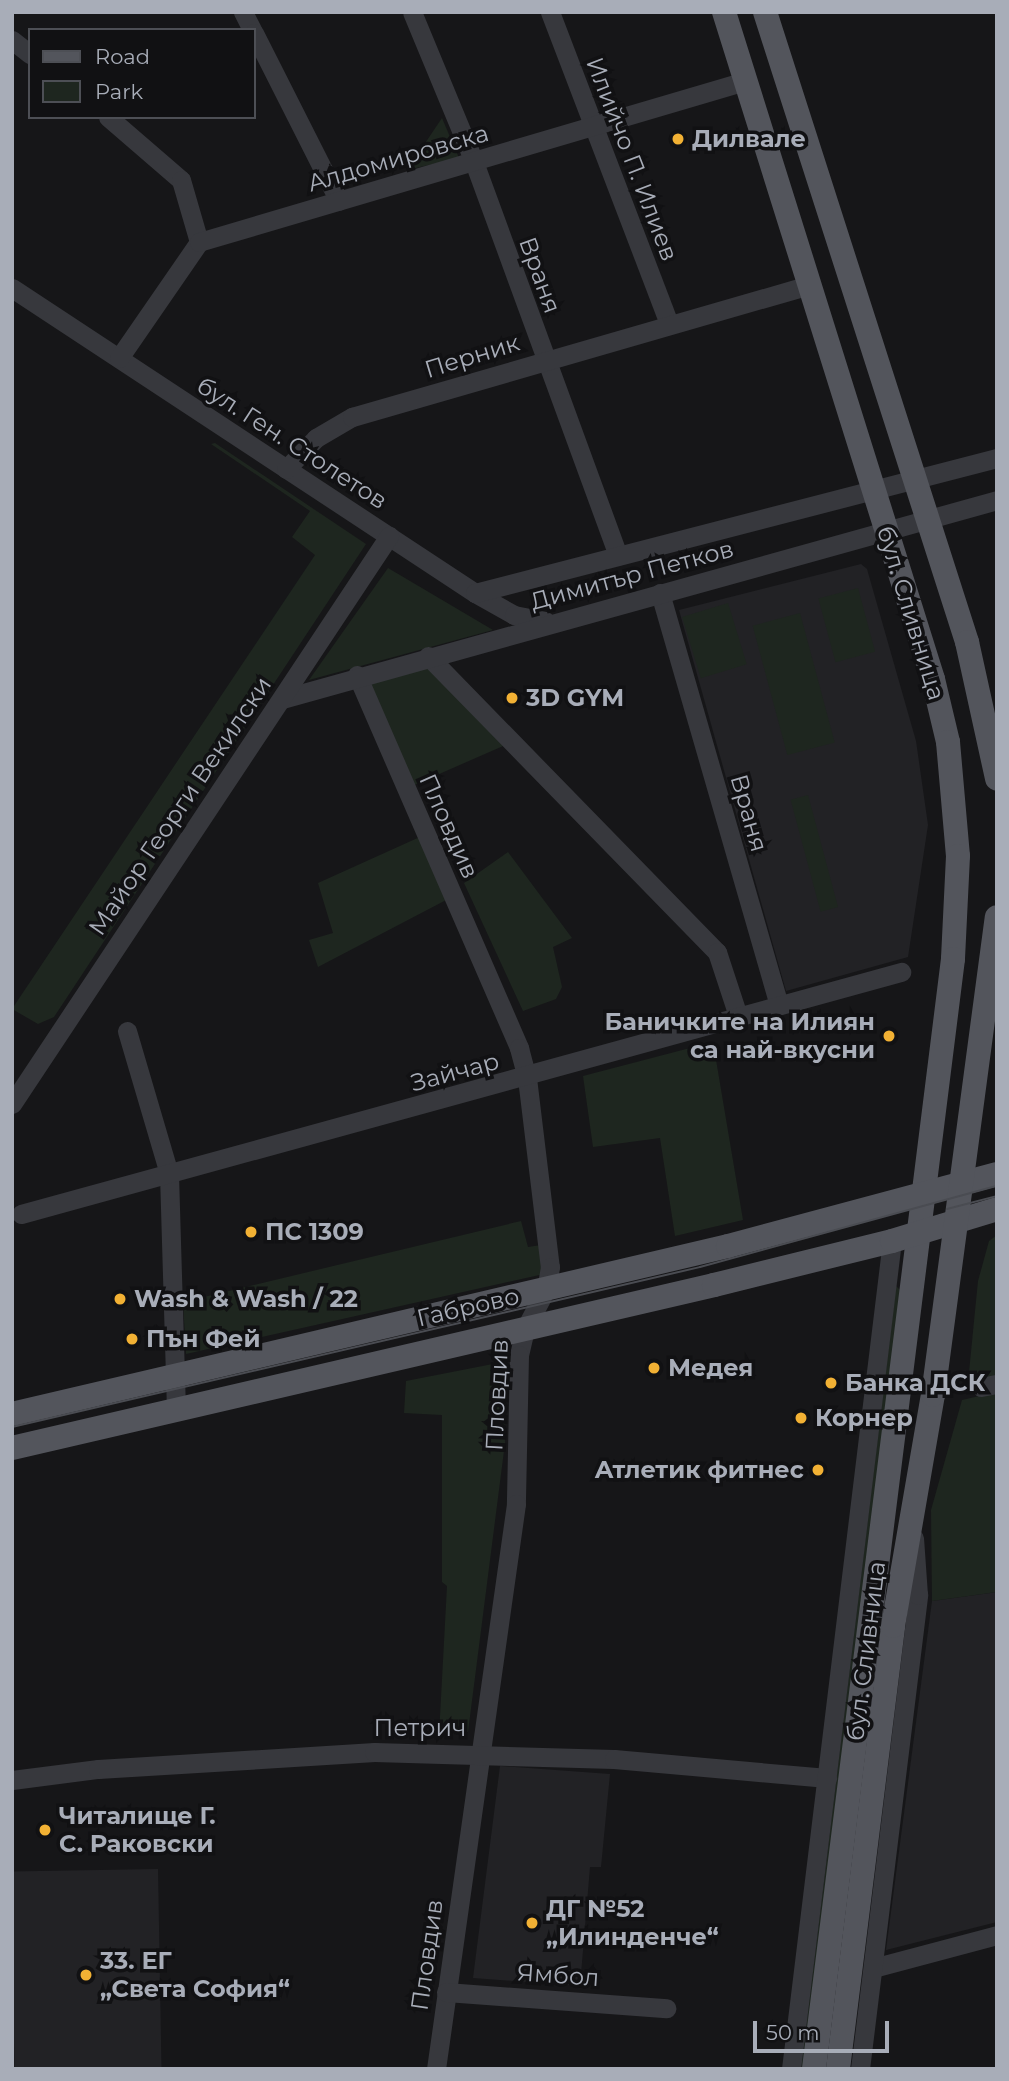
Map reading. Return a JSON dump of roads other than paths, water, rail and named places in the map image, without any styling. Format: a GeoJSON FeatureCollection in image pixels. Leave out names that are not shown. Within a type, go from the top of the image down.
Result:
{"type":"FeatureCollection","features":[{"type":"Feature","properties":{"kind":"main road","name":"бул. Сливница"},"geometry":{"type":"LineString","coordinates":[[724,12],[874,487],[942,716],[957,821],[956,925],[814,2069]]}},
{"type":"Feature","properties":{"kind":"main road","name":"бул. Сливница"},"geometry":{"type":"LineString","coordinates":[[765,12],[967,642],[993,730],[997,779]]}},
{"type":"Feature","properties":{"kind":"main road","name":"бул. Сливница"},"geometry":{"type":"LineString","coordinates":[[838,2069],[911,1507],[962,1183],[997,917]]}},
{"type":"Feature","properties":{"kind":"main road","name":"Габрово"},"geometry":{"type":"LineString","coordinates":[[12,1414],[546,1289],[997,1174]]}},
{"type":"Feature","properties":{"kind":"main road","name":"Габрово"},"geometry":{"type":"LineString","coordinates":[[12,1448],[892,1241],[997,1209]]}},
{"type":"Feature","properties":{"kind":"street"},"geometry":{"type":"LineString","coordinates":[[243,12],[251,28]]}},
{"type":"Feature","properties":{"kind":"street","name":"Враня"},"geometry":{"type":"LineString","coordinates":[[412,12],[474,162],[618,555]]}},
{"type":"Feature","properties":{"kind":"street","name":"Илийчо П. Илиев"},"geometry":{"type":"LineString","coordinates":[[550,12],[669,323]]}},
{"type":"Feature","properties":{"kind":"street"},"geometry":{"type":"LineString","coordinates":[[256,37],[339,201]]}},
{"type":"Feature","properties":{"kind":"street"},"geometry":{"type":"LineString","coordinates":[[12,40],[28,52]]}},
{"type":"Feature","properties":{"kind":"street","name":"Алдомировска"},"geometry":{"type":"LineString","coordinates":[[199,242],[745,81]]}},
{"type":"Feature","properties":{"kind":"street"},"geometry":{"type":"LineString","coordinates":[[110,119],[181,180],[199,242],[120,358]]}},
{"type":"Feature","properties":{"kind":"street","name":"Перник"},"geometry":{"type":"LineString","coordinates":[[286,469],[316,438],[352,417],[544,359],[809,285]]}},
{"type":"Feature","properties":{"kind":"street","name":"бул. Ген. Столетов"},"geometry":{"type":"LineString","coordinates":[[12,288],[475,593],[514,615],[552,622]]}},
{"type":"Feature","properties":{"kind":"street","name":"Димитър Петков"},"geometry":{"type":"LineString","coordinates":[[475,593],[874,487],[997,458]]}},
{"type":"Feature","properties":{"kind":"street","name":"Димитър Петков"},"geometry":{"type":"LineString","coordinates":[[282,699],[428,656],[997,500]]}},
{"type":"Feature","properties":{"kind":"street","name":"Майор Георги Векилски"},"geometry":{"type":"LineString","coordinates":[[12,1104],[390,536]]}},
{"type":"Feature","properties":{"kind":"street","name":"Враня"},"geometry":{"type":"LineString","coordinates":[[660,593],[779,1005]]}},
{"type":"Feature","properties":{"kind":"street"},"geometry":{"type":"LineString","coordinates":[[428,656],[717,952],[738,1016]]}},
{"type":"Feature","properties":{"kind":"street","name":"Пловдив"},"geometry":{"type":"LineString","coordinates":[[357,676],[519,1048],[527,1078],[550,1267],[546,1289],[525,1329],[519,1355],[516,1504],[436,2069]]}},
{"type":"Feature","properties":{"kind":"street","name":"Зайчар"},"geometry":{"type":"LineString","coordinates":[[21,1214],[527,1078],[738,1016],[901,972]]}},
{"type":"Feature","properties":{"kind":"street"},"geometry":{"type":"LineString","coordinates":[[127,1031],[169,1174],[176,1411]]}},
{"type":"Feature","properties":{"kind":"street"},"geometry":{"type":"LineString","coordinates":[[888,1269],[918,1233]]}},
{"type":"Feature","properties":{"kind":"street","name":"бул. Сливница"},"geometry":{"type":"LineString","coordinates":[[791,2069],[892,1241]]}},
{"type":"Feature","properties":{"kind":"street","name":"бул. Сливница"},"geometry":{"type":"LineString","coordinates":[[860,2069],[918,1595],[911,1507]]}},
{"type":"Feature","properties":{"kind":"street","name":"Петрич"},"geometry":{"type":"LineString","coordinates":[[12,1780],[98,1769],[374,1752],[481,1753],[827,1778]]}},
{"type":"Feature","properties":{"kind":"street"},"geometry":{"type":"LineString","coordinates":[[873,1968],[997,1935]]}},
{"type":"Feature","properties":{"kind":"street","name":"Ямбол"},"geometry":{"type":"LineString","coordinates":[[446,1992],[666,2008]]}},
{"type":"Feature","properties":{"kind":"tram line"},"geometry":{"type":"LineString","coordinates":[[12,1427],[700,1267],[997,1186]]}},
{"type":"Feature","properties":{"kind":"tram line"},"geometry":{"type":"LineString","coordinates":[[947,1209],[997,1196]]}},
{"type":"Feature","properties":{"kind":"place","name":"Дилвале"},"geometry":{"type":"Point","coordinates":[678,139]}},
{"type":"Feature","properties":{"kind":"place","name":"3D GYM"},"geometry":{"type":"Point","coordinates":[512,698]}},
{"type":"Feature","properties":{"kind":"place","name":"Баничките на Илиян са най-вкусни"},"geometry":{"type":"Point","coordinates":[889,1036]}},
{"type":"Feature","properties":{"kind":"place","name":"ПС 1309"},"geometry":{"type":"Point","coordinates":[251,1232]}},
{"type":"Feature","properties":{"kind":"place","name":"Wash & Wash / 22"},"geometry":{"type":"Point","coordinates":[120,1299]}},
{"type":"Feature","properties":{"kind":"place","name":"Пън Фей"},"geometry":{"type":"Point","coordinates":[132,1339]}},
{"type":"Feature","properties":{"kind":"place","name":"Медея"},"geometry":{"type":"Point","coordinates":[654,1368]}},
{"type":"Feature","properties":{"kind":"place","name":"Банка ДСК"},"geometry":{"type":"Point","coordinates":[831,1383]}},
{"type":"Feature","properties":{"kind":"place","name":"Корнер"},"geometry":{"type":"Point","coordinates":[801,1418]}},
{"type":"Feature","properties":{"kind":"place","name":"Атлетик фитнес"},"geometry":{"type":"Point","coordinates":[818,1470]}},
{"type":"Feature","properties":{"kind":"place","name":"Читалище Г. С. Раковски"},"geometry":{"type":"Point","coordinates":[45,1830]}},
{"type":"Feature","properties":{"kind":"place","name":"ДГ №52 „Илинденче“"},"geometry":{"type":"Point","coordinates":[532,1923]}},
{"type":"Feature","properties":{"kind":"place","name":"33. ЕГ „Света София“"},"geometry":{"type":"Point","coordinates":[86,1975]}}]}
